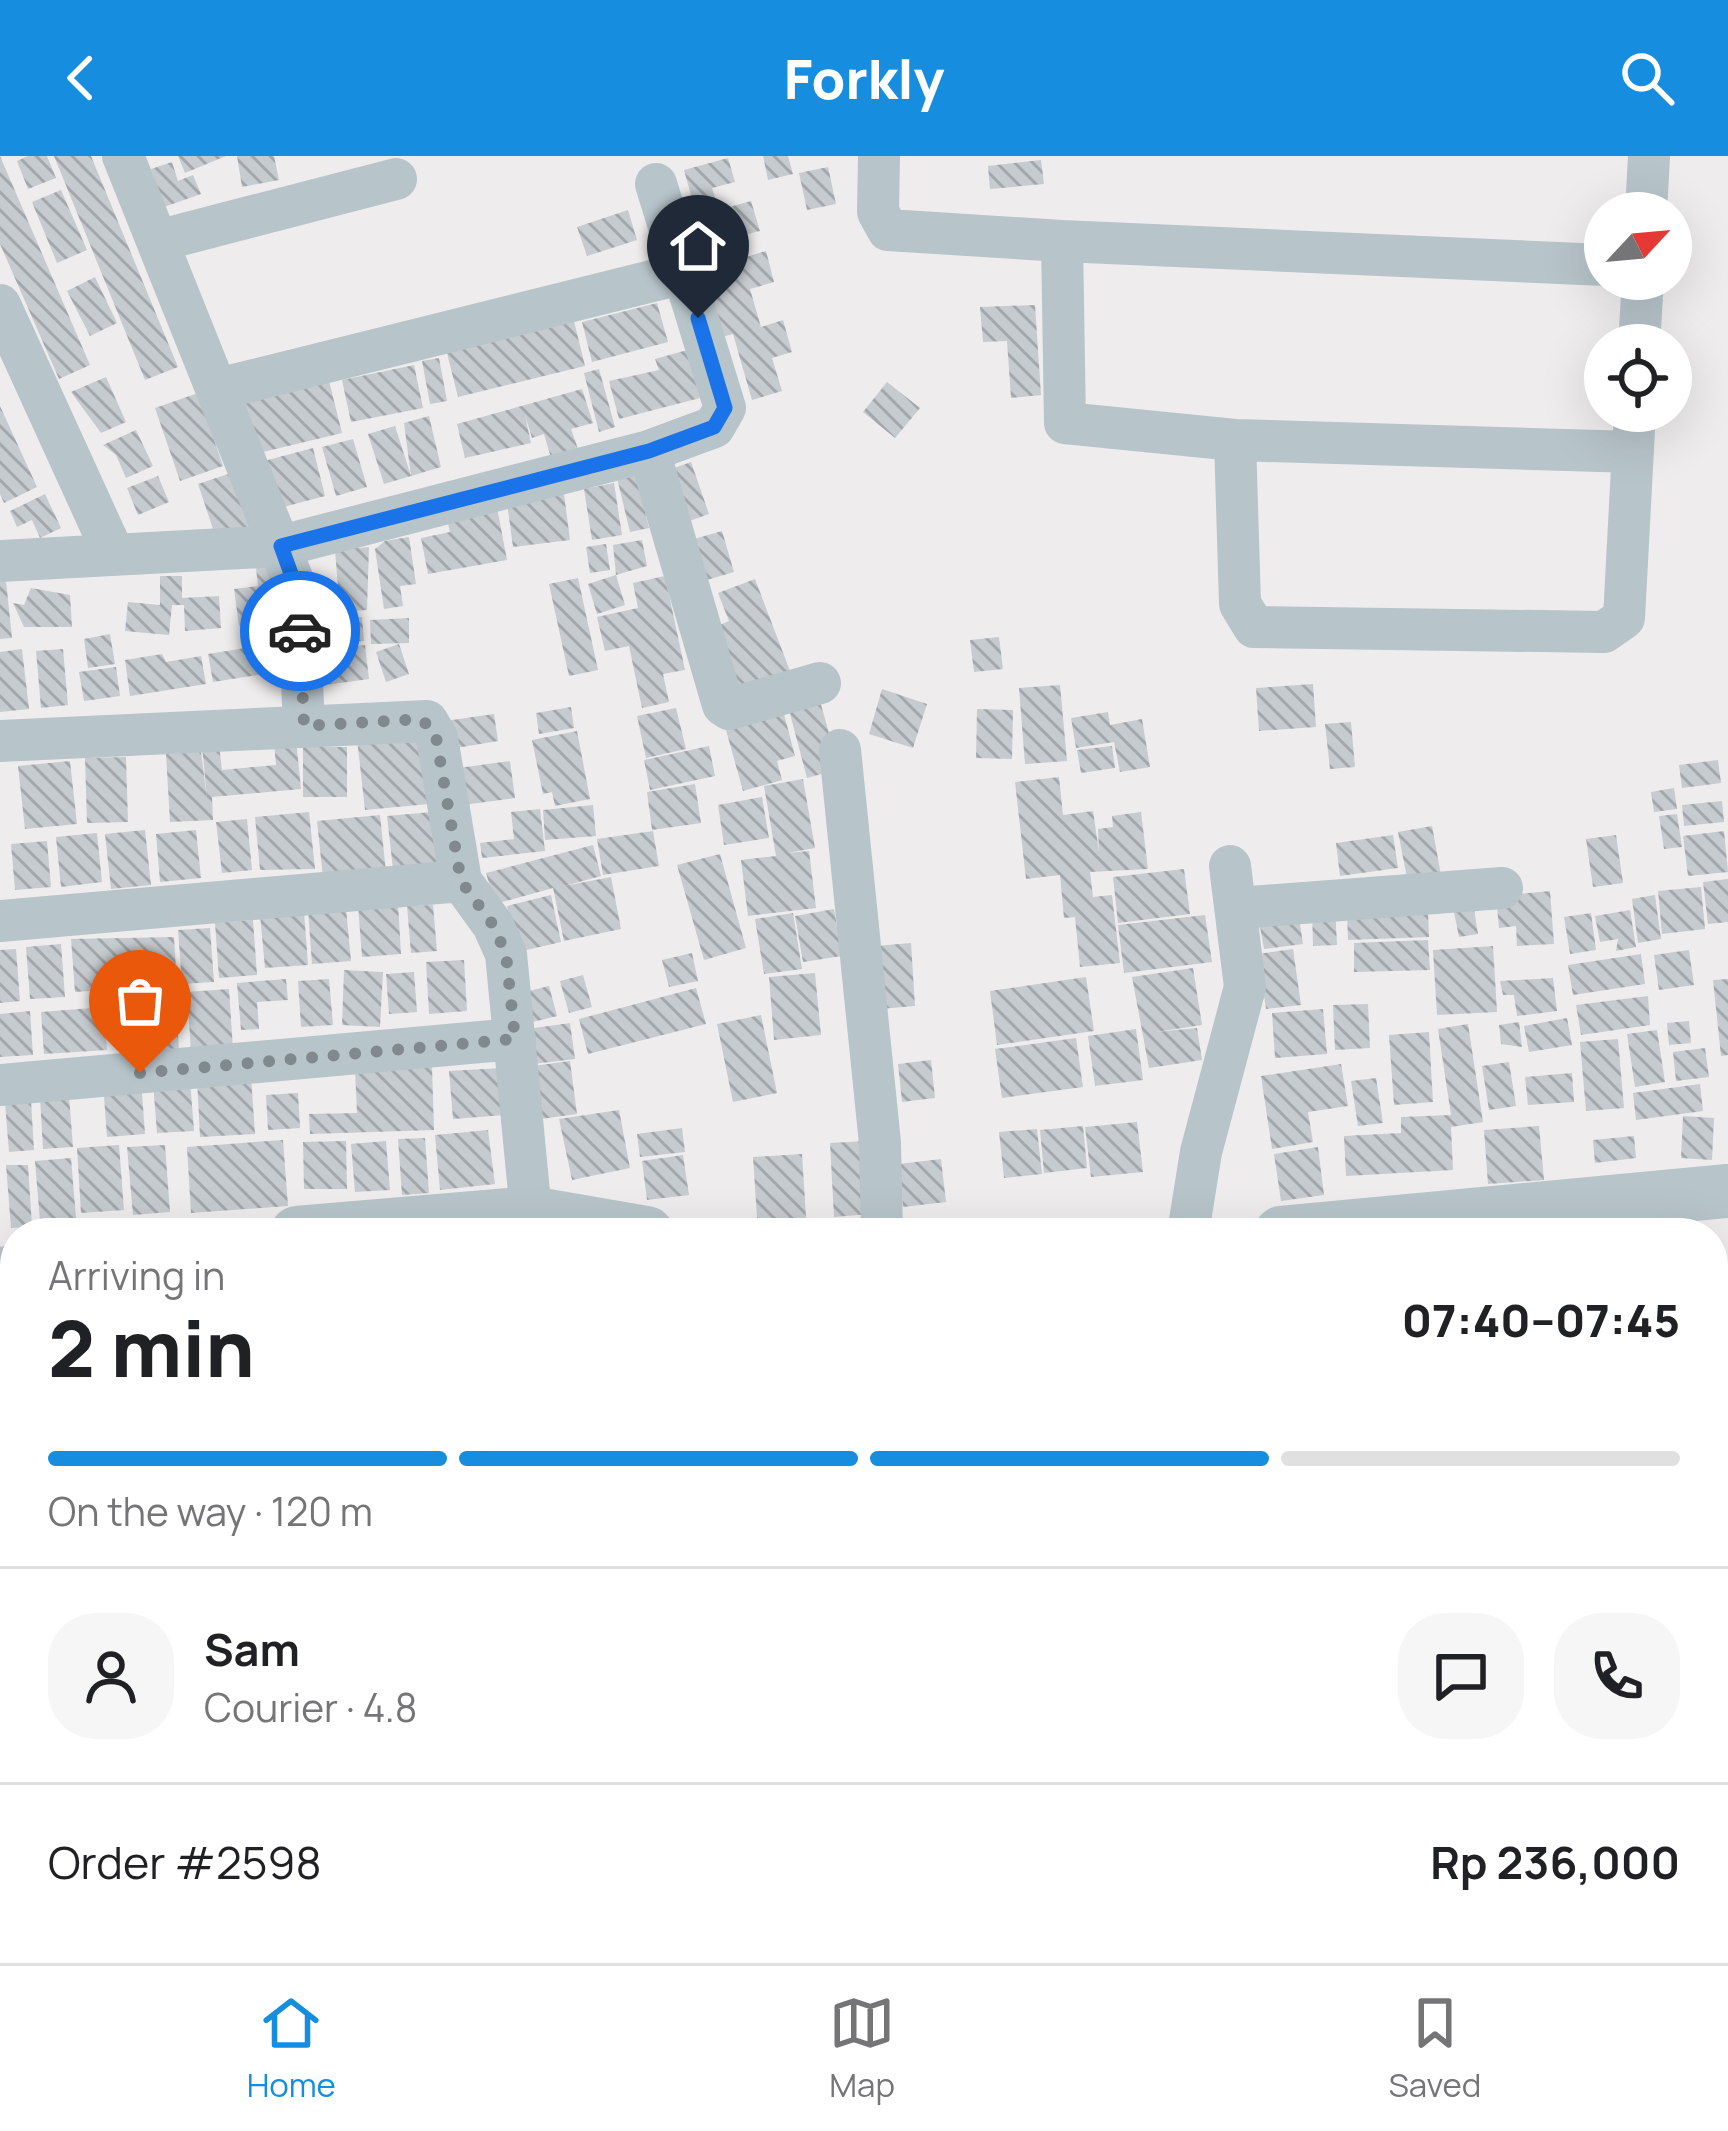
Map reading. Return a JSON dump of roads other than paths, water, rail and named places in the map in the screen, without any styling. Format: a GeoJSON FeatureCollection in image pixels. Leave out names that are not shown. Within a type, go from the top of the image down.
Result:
{"type":"FeatureCollection","features":[{"type":"Feature","properties":{"kind":"street"},"geometry":{"type":"LineString","coordinates":[[123,156],[300,601],[304,726]]}},
{"type":"Feature","properties":{"kind":"street"},"geometry":{"type":"LineString","coordinates":[[879,156],[878,212],[889,230],[1584,264]]}},
{"type":"Feature","properties":{"kind":"street"},"geometry":{"type":"LineString","coordinates":[[1647,192],[1649,156]]}},
{"type":"Feature","properties":{"kind":"street"},"geometry":{"type":"LineString","coordinates":[[158,241],[396,179]]}},
{"type":"Feature","properties":{"kind":"street"},"geometry":{"type":"LineString","coordinates":[[0,561],[281,546],[649,451],[714,427],[726,414],[656,184]]}},
{"type":"Feature","properties":{"kind":"street"},"geometry":{"type":"LineString","coordinates":[[1062,241],[1065,423],[1235,440],[1634,432],[1624,619],[1604,632],[1254,627],[1240,604],[1235,440]]}},
{"type":"Feature","properties":{"kind":"street"},"geometry":{"type":"LineString","coordinates":[[218,389],[684,274]]}},
{"type":"Feature","properties":{"kind":"street"},"geometry":{"type":"LineString","coordinates":[[0,304],[115,555]]}},
{"type":"Feature","properties":{"kind":"street"},"geometry":{"type":"LineString","coordinates":[[649,451],[723,705],[729,709],[820,683]]}},
{"type":"Feature","properties":{"kind":"street"},"geometry":{"type":"LineString","coordinates":[[0,741],[427,721],[436,738],[461,881],[493,925],[506,954],[531,1213]]}},
{"type":"Feature","properties":{"kind":"street"},"geometry":{"type":"LineString","coordinates":[[839,750],[880,1143],[882,1218]]}},
{"type":"Feature","properties":{"kind":"street"},"geometry":{"type":"LineString","coordinates":[[1190,1218],[1201,1152],[1245,987],[1231,866]]}},
{"type":"Feature","properties":{"kind":"street"},"geometry":{"type":"LineString","coordinates":[[0,922],[461,881]]}},
{"type":"Feature","properties":{"kind":"street"},"geometry":{"type":"LineString","coordinates":[[1237,908],[1502,888]]}},
{"type":"Feature","properties":{"kind":"street"},"geometry":{"type":"LineString","coordinates":[[0,1085],[515,1039]]}},
{"type":"Feature","properties":{"kind":"street"},"geometry":{"type":"LineString","coordinates":[[1441,1218],[1728,1191]]}},
{"type":"Feature","properties":{"kind":"street"},"geometry":{"type":"LineString","coordinates":[[472,1218],[531,1213],[560,1218]]}}]}
